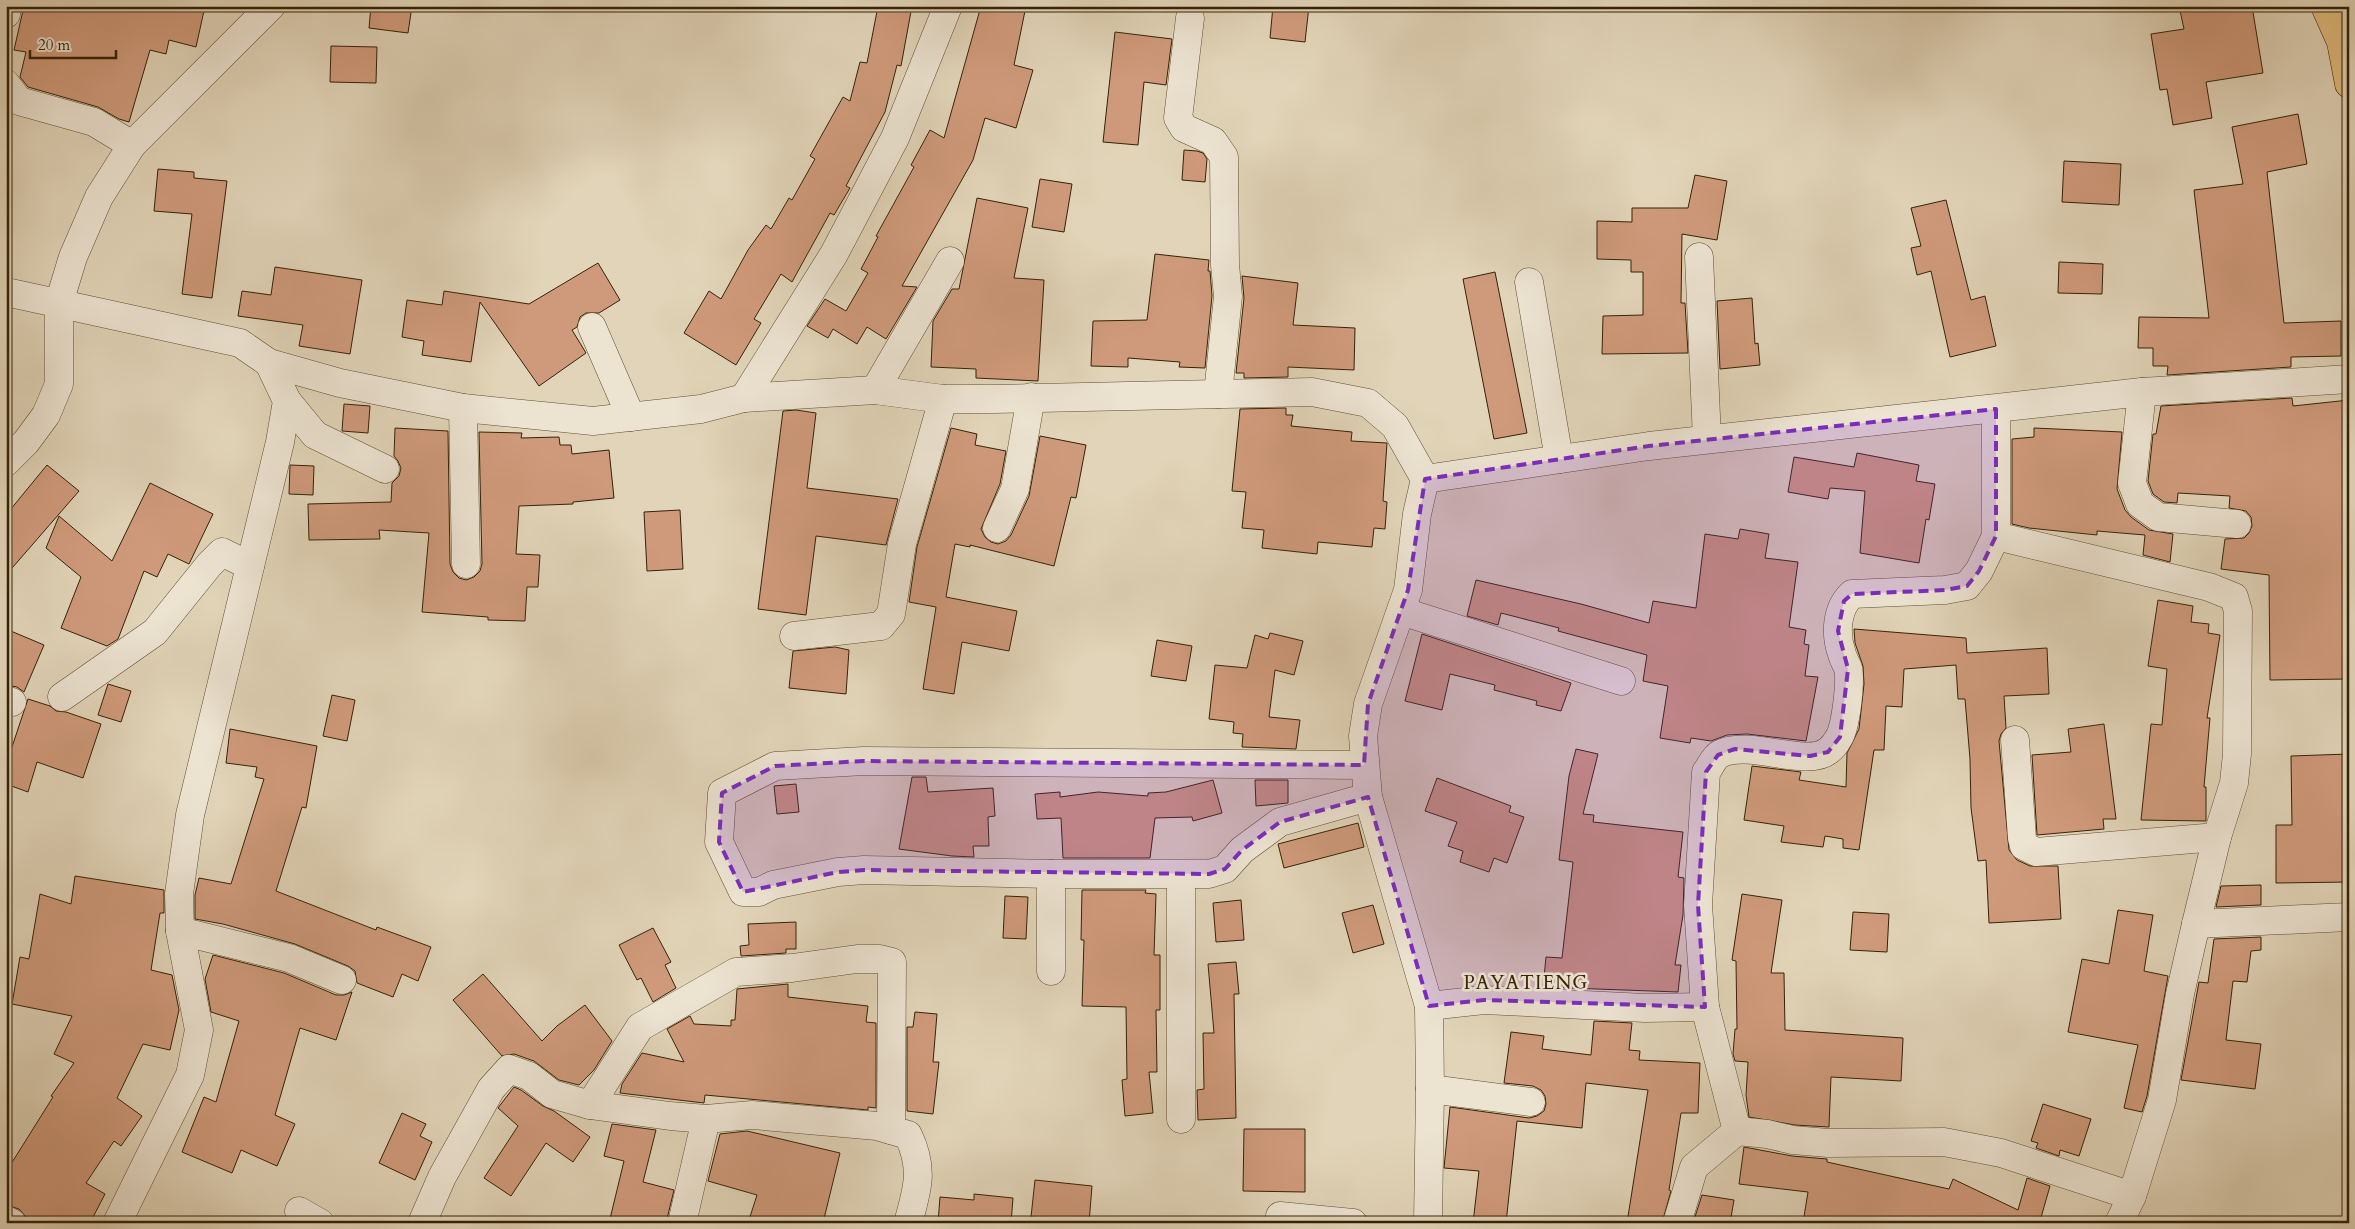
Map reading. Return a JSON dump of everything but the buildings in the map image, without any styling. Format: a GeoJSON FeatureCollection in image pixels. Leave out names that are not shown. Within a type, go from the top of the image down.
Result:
{"type":"FeatureCollection","features":[{"type":"Feature","properties":{"kind":"highway"},"geometry":{"type":"LineString","coordinates":[[2325,6],[2345,37],[2349,84]]}},
{"type":"Feature","properties":{"kind":"street"},"geometry":{"type":"LineString","coordinates":[[6,14],[8,6]]}},
{"type":"Feature","properties":{"kind":"street"},"geometry":{"type":"LineString","coordinates":[[6,462],[26,442],[46,415],[59,384],[77,307],[73,257],[99,197],[132,145],[271,6]]}},
{"type":"Feature","properties":{"kind":"street"},"geometry":{"type":"LineString","coordinates":[[744,398],[834,254],[895,138],[948,6]]}},
{"type":"Feature","properties":{"kind":"street"},"geometry":{"type":"LineString","coordinates":[[1190,18],[1178,118],[1184,128],[1213,141],[1224,157],[1225,265],[1228,296],[1218,394]]}},
{"type":"Feature","properties":{"kind":"street"},"geometry":{"type":"LineString","coordinates":[[6,84],[19,101],[94,122],[132,145]]}},
{"type":"Feature","properties":{"kind":"street"},"geometry":{"type":"LineString","coordinates":[[1699,257],[1707,439]]}},
{"type":"Feature","properties":{"kind":"street"},"geometry":{"type":"LineString","coordinates":[[875,390],[950,261]]}},
{"type":"Feature","properties":{"kind":"street"},"geometry":{"type":"LineString","coordinates":[[1529,282],[1559,459]]}},
{"type":"Feature","properties":{"kind":"street"},"geometry":{"type":"LineString","coordinates":[[6,292],[240,342],[269,363],[340,383],[463,408],[593,421],[701,409],[744,398],[875,390],[942,398],[993,399],[1312,392],[1368,403],[1395,426],[1425,479],[1417,514],[1408,590],[1368,704],[1363,736],[1368,797],[1429,1006],[1428,1223]]}},
{"type":"Feature","properties":{"kind":"street"},"geometry":{"type":"LineString","coordinates":[[592,326],[631,417]]}},
{"type":"Feature","properties":{"kind":"street"},"geometry":{"type":"LineString","coordinates":[[269,363],[287,401],[315,435],[385,469]]}},
{"type":"Feature","properties":{"kind":"street"},"geometry":{"type":"LineString","coordinates":[[1425,479],[1707,439],[2142,392],[2349,379]]}},
{"type":"Feature","properties":{"kind":"street"},"geometry":{"type":"LineString","coordinates":[[2142,392],[2132,483],[2140,504],[2158,517],[2237,524]]}},
{"type":"Feature","properties":{"kind":"street"},"geometry":{"type":"LineString","coordinates":[[997,528],[1015,489],[1031,397]]}},
{"type":"Feature","properties":{"kind":"street"},"geometry":{"type":"LineString","coordinates":[[794,636],[881,626],[891,614],[902,544],[942,398]]}},
{"type":"Feature","properties":{"kind":"street"},"geometry":{"type":"LineString","coordinates":[[117,1223],[190,1075],[199,1030],[180,931],[179,894],[190,815],[280,442],[287,401]]}},
{"type":"Feature","properties":{"kind":"street"},"geometry":{"type":"LineString","coordinates":[[463,408],[466,564]]}},
{"type":"Feature","properties":{"kind":"street"},"geometry":{"type":"LineString","coordinates":[[1737,1131],[1705,1007],[1698,905],[1706,772],[1718,755],[1735,748],[1810,756],[1828,752],[1840,737],[1846,710],[1848,669],[1841,653],[1838,632],[1839,614],[1844,601],[1852,594],[1945,590],[1967,586],[1979,571],[1996,536],[1996,409]]}},
{"type":"Feature","properties":{"kind":"street"},"geometry":{"type":"LineString","coordinates":[[1996,536],[2209,587],[2234,597],[2238,611],[2237,754],[2234,783],[2217,837],[2180,994],[2162,1100],[2132,1196],[2119,1223]]}},
{"type":"Feature","properties":{"kind":"street"},"geometry":{"type":"LineString","coordinates":[[62,697],[155,632],[209,565],[222,552],[250,566]]}},
{"type":"Feature","properties":{"kind":"street"},"geometry":{"type":"LineString","coordinates":[[1401,611],[1621,681]]}},
{"type":"Feature","properties":{"kind":"street"},"geometry":{"type":"LineString","coordinates":[[2015,740],[2022,838],[2024,846],[2036,852],[2217,837]]}},
{"type":"Feature","properties":{"kind":"street"},"geometry":{"type":"LineString","coordinates":[[1364,765],[864,761],[775,766],[722,793],[719,842],[743,892],[759,892],[773,885],[838,872],[864,870],[1051,874],[1209,874],[1225,869],[1242,850],[1280,822],[1368,797]]}},
{"type":"Feature","properties":{"kind":"street"},"geometry":{"type":"LineString","coordinates":[[1050,971],[1051,874]]}},
{"type":"Feature","properties":{"kind":"street"},"geometry":{"type":"LineString","coordinates":[[1181,875],[1181,1119]]}},
{"type":"Feature","properties":{"kind":"street"},"geometry":{"type":"LineString","coordinates":[[2196,924],[2349,917]]}},
{"type":"Feature","properties":{"kind":"street"},"geometry":{"type":"LineString","coordinates":[[180,931],[289,958],[342,980]]}},
{"type":"Feature","properties":{"kind":"street"},"geometry":{"type":"LineString","coordinates":[[590,1105],[640,1027],[736,972],[792,968],[857,959],[880,959],[892,962],[892,1130]]}},
{"type":"Feature","properties":{"kind":"street"},"geometry":{"type":"LineString","coordinates":[[1429,1006],[1484,1000],[1645,1008],[1705,1007]]}},
{"type":"Feature","properties":{"kind":"street"},"geometry":{"type":"LineString","coordinates":[[422,1223],[442,1177],[490,1089],[509,1069],[530,1076],[552,1094],[590,1105],[670,1116],[706,1118],[752,1115],[877,1126],[908,1135],[917,1154],[919,1177],[908,1223]]}},
{"type":"Feature","properties":{"kind":"street"},"geometry":{"type":"LineString","coordinates":[[1430,1089],[1531,1102]]}},
{"type":"Feature","properties":{"kind":"street"},"geometry":{"type":"LineString","coordinates":[[682,1223],[706,1118]]}},
{"type":"Feature","properties":{"kind":"street"},"geometry":{"type":"LineString","coordinates":[[1677,1223],[1694,1167],[1737,1131],[1828,1143],[1944,1142],[2001,1153],[2132,1196]]}},
{"type":"Feature","properties":{"kind":"street"},"geometry":{"type":"LineString","coordinates":[[1280,1216],[1353,1223]]}},
{"type":"Feature","properties":{"kind":"street"},"geometry":{"type":"LineString","coordinates":[[6,1220],[12,1223]]}},
{"type":"Feature","properties":{"kind":"highlighted area"},"geometry":{"type":"Polygon","coordinates":[[[1996,409],[1996,536],[1979,571],[1967,586],[1945,590],[1852,594],[1844,601],[1838,631],[1848,669],[1840,737],[1828,752],[1810,756],[1735,749],[1718,755],[1706,772],[1698,905],[1705,1007],[1484,1000],[1429,1006],[1368,797],[1280,822],[1242,850],[1225,869],[1209,874],[864,870],[838,872],[743,892],[719,842],[722,793],[775,766],[864,761],[1364,765],[1368,704],[1408,590],[1425,479],[1649,446],[1996,409]]]}},
{"type":"Feature","properties":{"kind":"district","name":"PAYATIENG"},"geometry":{"type":"Point","coordinates":[1526,982]}}]}
